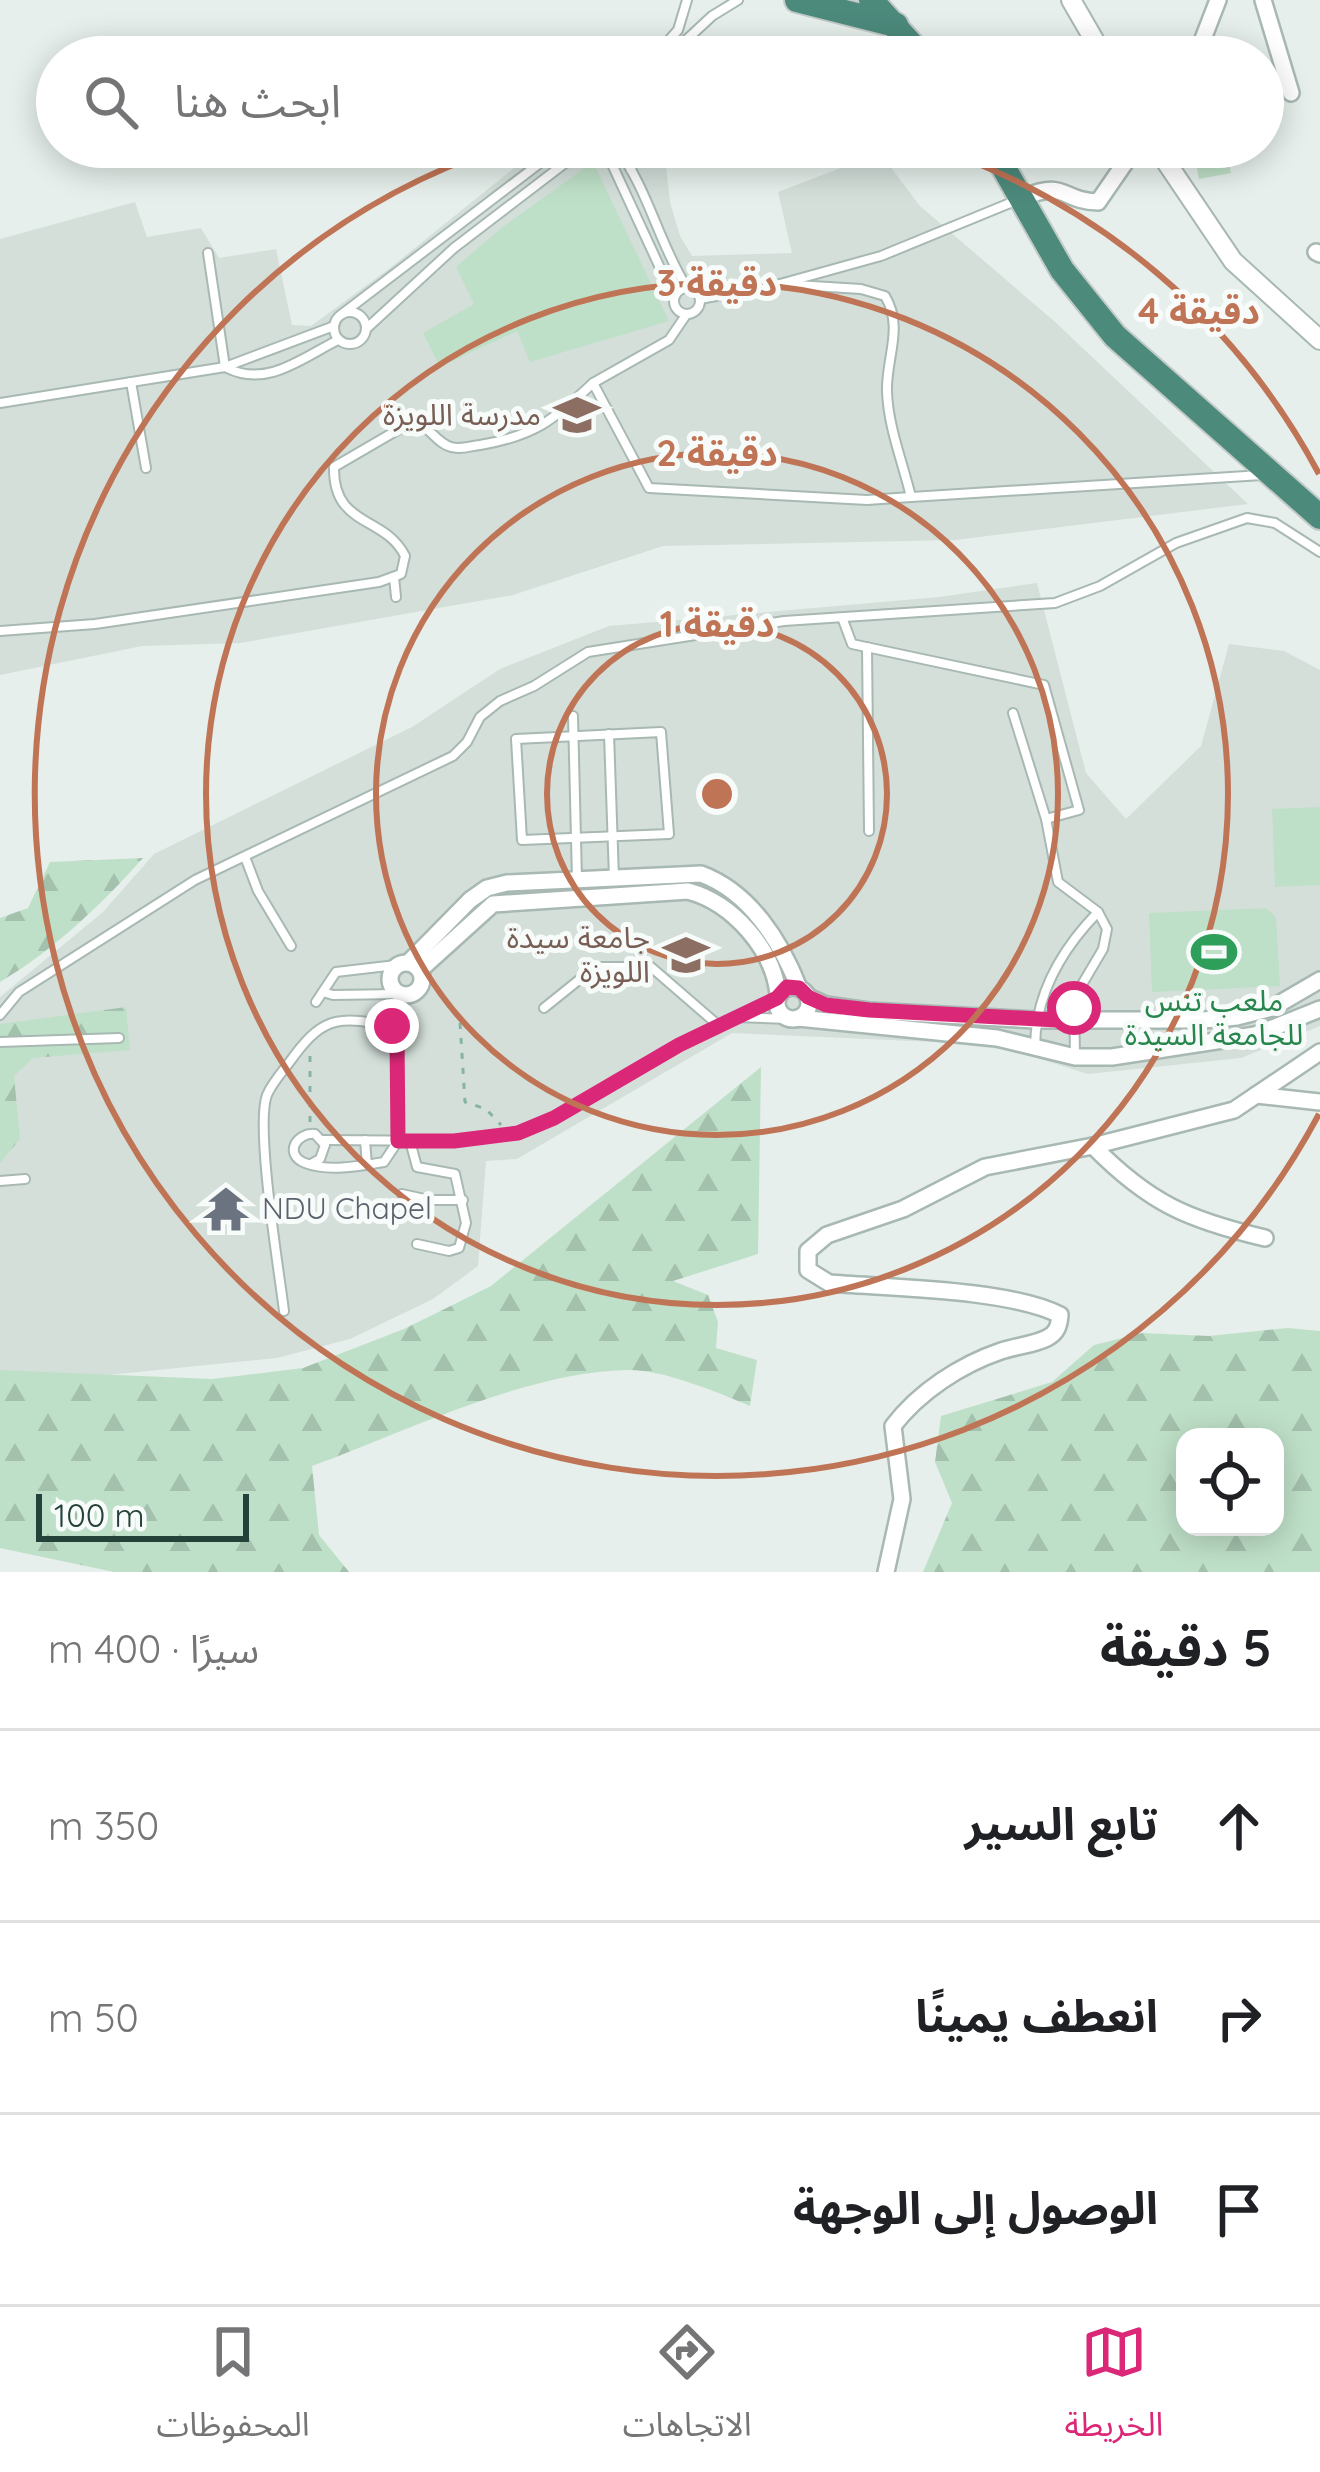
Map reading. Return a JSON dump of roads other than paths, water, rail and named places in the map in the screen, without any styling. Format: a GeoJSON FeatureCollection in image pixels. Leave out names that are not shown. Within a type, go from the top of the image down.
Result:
{"type":"FeatureCollection","features":[{"type":"Feature","properties":{"kind":"highway"},"geometry":{"type":"LineString","coordinates":[[797,0],[896,25]]}},
{"type":"Feature","properties":{"kind":"highway"},"geometry":{"type":"LineString","coordinates":[[871,0],[905,36]]}},
{"type":"Feature","properties":{"kind":"highway"},"geometry":{"type":"LineString","coordinates":[[1004,168],[1062,270],[1114,336],[1272,475],[1307,496],[1320,518]]}},
{"type":"Feature","properties":{"kind":"street"},"geometry":{"type":"LineString","coordinates":[[1071,0],[1092,36]]}},
{"type":"Feature","properties":{"kind":"street"},"geometry":{"type":"LineString","coordinates":[[1204,36],[1218,0]]}},
{"type":"Feature","properties":{"kind":"street"},"geometry":{"type":"LineString","coordinates":[[1263,0],[1274,36]]}},
{"type":"Feature","properties":{"kind":"street"},"geometry":{"type":"LineString","coordinates":[[1284,70],[1291,93]]}},
{"type":"Feature","properties":{"kind":"street"},"geometry":{"type":"LineString","coordinates":[[1022,198],[1057,188],[1098,202],[1121,168]]}},
{"type":"Feature","properties":{"kind":"street"},"geometry":{"type":"LineString","coordinates":[[1170,168],[1233,261],[1320,340]]}},
{"type":"Feature","properties":{"kind":"street"},"geometry":{"type":"LineString","coordinates":[[408,966],[487,888],[507,883],[701,874],[720,881],[773,933],[804,993],[808,1010],[793,1018]]}},
{"type":"Feature","properties":{"kind":"street"},"geometry":{"type":"LineString","coordinates":[[408,966],[422,976],[418,990],[398,994],[389,980],[408,966],[493,904],[688,891],[705,896],[728,913],[766,952],[776,976],[776,1006],[793,1018],[997,1038],[1075,1057],[1112,1057],[1255,1035],[1320,1010]]}},
{"type":"Feature","properties":{"kind":"street"},"geometry":{"type":"LineString","coordinates":[[777,997],[787,987],[826,1005],[1035,1021],[1237,1017],[1272,1008],[1320,980]]}},
{"type":"Feature","properties":{"kind":"street"},"geometry":{"type":"LineString","coordinates":[[886,1572],[902,1499],[892,1426],[920,1397],[969,1366],[1049,1337],[1059,1328],[1060,1315],[1008,1299],[829,1282],[808,1270],[808,1251],[827,1235],[903,1209],[971,1172],[1234,1109],[1320,1052]]}},
{"type":"Feature","properties":{"kind":"street"},"geometry":{"type":"LineString","coordinates":[[1256,1095],[1320,1102]]}},
{"type":"Feature","properties":{"kind":"street"},"geometry":{"type":"LineString","coordinates":[[1093,1146],[1123,1177],[1186,1217],[1265,1238]]}},
{"type":"Feature","properties":{"kind":"lane"},"geometry":{"type":"LineString","coordinates":[[673,36],[687,0]]}},
{"type":"Feature","properties":{"kind":"lane"},"geometry":{"type":"LineString","coordinates":[[691,36],[738,0]]}},
{"type":"Feature","properties":{"kind":"lane"},"geometry":{"type":"LineString","coordinates":[[0,404],[226,367],[334,326],[342,314],[533,168]]}},
{"type":"Feature","properties":{"kind":"lane"},"geometry":{"type":"LineString","coordinates":[[226,367],[244,377],[269,375],[338,340],[359,342],[366,329],[454,248],[559,168]]}},
{"type":"Feature","properties":{"kind":"lane"},"geometry":{"type":"LineString","coordinates":[[614,168],[676,309],[686,315]]}},
{"type":"Feature","properties":{"kind":"lane"},"geometry":{"type":"LineString","coordinates":[[629,168],[667,257],[700,299]]}},
{"type":"Feature","properties":{"kind":"lane"},"geometry":{"type":"LineString","coordinates":[[631,172],[632,168]]}},
{"type":"Feature","properties":{"kind":"lane"},"geometry":{"type":"LineString","coordinates":[[700,299],[780,284],[881,256],[1022,198]]}},
{"type":"Feature","properties":{"kind":"lane"},"geometry":{"type":"LineString","coordinates":[[208,253],[226,367]]}},
{"type":"Feature","properties":{"kind":"lane"},"geometry":{"type":"LineString","coordinates":[[780,284],[861,289],[885,296],[895,324],[887,392],[911,496]]}},
{"type":"Feature","properties":{"kind":"lane"},"geometry":{"type":"LineString","coordinates":[[674,298],[687,288]]}},
{"type":"Feature","properties":{"kind":"lane"},"geometry":{"type":"LineString","coordinates":[[0,631],[95,624],[379,582],[401,574],[405,556],[398,542],[345,510],[333,474],[340,461],[413,422],[420,422],[445,445],[460,448],[532,433],[549,424],[593,383],[669,340],[686,315],[697,310],[700,299]]}},
{"type":"Feature","properties":{"kind":"lane"},"geometry":{"type":"LineString","coordinates":[[342,314],[358,315],[366,329]]}},
{"type":"Feature","properties":{"kind":"lane"},"geometry":{"type":"LineString","coordinates":[[334,326],[338,340]]}},
{"type":"Feature","properties":{"kind":"lane"},"geometry":{"type":"LineString","coordinates":[[130,382],[146,468]]}},
{"type":"Feature","properties":{"kind":"lane"},"geometry":{"type":"LineString","coordinates":[[593,383],[649,488],[845,499],[1272,475]]}},
{"type":"Feature","properties":{"kind":"lane"},"geometry":{"type":"LineString","coordinates":[[0,1001],[195,880],[453,756],[481,717],[500,701],[588,652],[784,621],[1055,603],[1100,586],[1176,543],[1246,518],[1275,523],[1320,552]]}},
{"type":"Feature","properties":{"kind":"lane"},"geometry":{"type":"LineString","coordinates":[[394,577],[396,596]]}},
{"type":"Feature","properties":{"kind":"lane"},"geometry":{"type":"LineString","coordinates":[[843,620],[852,644],[1044,685],[1079,810],[1046,819]]}},
{"type":"Feature","properties":{"kind":"lane"},"geometry":{"type":"LineString","coordinates":[[867,647],[869,831]]}},
{"type":"Feature","properties":{"kind":"lane"},"geometry":{"type":"LineString","coordinates":[[1013,712],[1046,819],[1058,882],[1098,912],[1107,929],[1102,949],[1074,998],[1075,1057]]}},
{"type":"Feature","properties":{"kind":"lane"},"geometry":{"type":"LineString","coordinates":[[573,716],[578,881]]}},
{"type":"Feature","properties":{"kind":"lane"},"geometry":{"type":"LineString","coordinates":[[662,732],[668,835],[522,840],[516,739],[609,734],[662,732]]}},
{"type":"Feature","properties":{"kind":"lane"},"geometry":{"type":"LineString","coordinates":[[609,734],[614,880]]}},
{"type":"Feature","properties":{"kind":"lane"},"geometry":{"type":"LineString","coordinates":[[245,857],[258,891],[291,946]]}},
{"type":"Feature","properties":{"kind":"lane"},"geometry":{"type":"LineString","coordinates":[[1035,1049],[1035,1021],[1058,962],[1098,912]]}},
{"type":"Feature","properties":{"kind":"lane"},"geometry":{"type":"LineString","coordinates":[[316,1003],[335,972],[408,966]]}},
{"type":"Feature","properties":{"kind":"lane"},"geometry":{"type":"LineString","coordinates":[[544,1008],[595,967],[651,967],[718,1025]]}},
{"type":"Feature","properties":{"kind":"lane"},"geometry":{"type":"LineString","coordinates":[[0,1015],[19,992]]}},
{"type":"Feature","properties":{"kind":"lane"},"geometry":{"type":"LineString","coordinates":[[323,992],[398,994]]}},
{"type":"Feature","properties":{"kind":"lane"},"geometry":{"type":"LineString","coordinates":[[284,1311],[266,1097],[310,1035],[327,1023],[365,1022],[395,1029],[398,1141],[384,1162],[367,1165],[311,1164],[297,1157],[294,1148],[301,1135],[310,1132],[323,1140],[398,1141],[410,1142],[510,1134],[554,1118],[777,997]]}},
{"type":"Feature","properties":{"kind":"lane"},"geometry":{"type":"LineString","coordinates":[[734,1017],[793,1018]]}},
{"type":"Feature","properties":{"kind":"lane"},"geometry":{"type":"LineString","coordinates":[[0,1042],[118,1038]]}},
{"type":"Feature","properties":{"kind":"lane"},"geometry":{"type":"LineString","coordinates":[[311,1164],[323,1155],[323,1140]]}},
{"type":"Feature","properties":{"kind":"lane"},"geometry":{"type":"LineString","coordinates":[[365,1141],[367,1165]]}},
{"type":"Feature","properties":{"kind":"lane"},"geometry":{"type":"LineString","coordinates":[[410,1142],[417,1167],[455,1174],[466,1223],[459,1247],[449,1251],[417,1244]]}},
{"type":"Feature","properties":{"kind":"lane"},"geometry":{"type":"LineString","coordinates":[[0,1181],[25,1179]]}},
{"type":"Feature","properties":{"kind":"lane"},"geometry":{"type":"LineString","coordinates":[[402,1194],[463,1200]]}},
{"type":"Feature","properties":{"kind":"place","name":"مدرسة اللويزة"},"geometry":{"type":"Point","coordinates":[577,415]}},
{"type":"Feature","properties":{"kind":"place","name":"ملعب تنس للجامعة السيدة"},"geometry":{"type":"Point","coordinates":[1214,952]}},
{"type":"Feature","properties":{"kind":"place","name":"جامعة سيدة اللويزة"},"geometry":{"type":"Point","coordinates":[686,955]}},
{"type":"Feature","properties":{"kind":"place","name":"NDU Chapel"},"geometry":{"type":"Point","coordinates":[226,1209]}}]}
